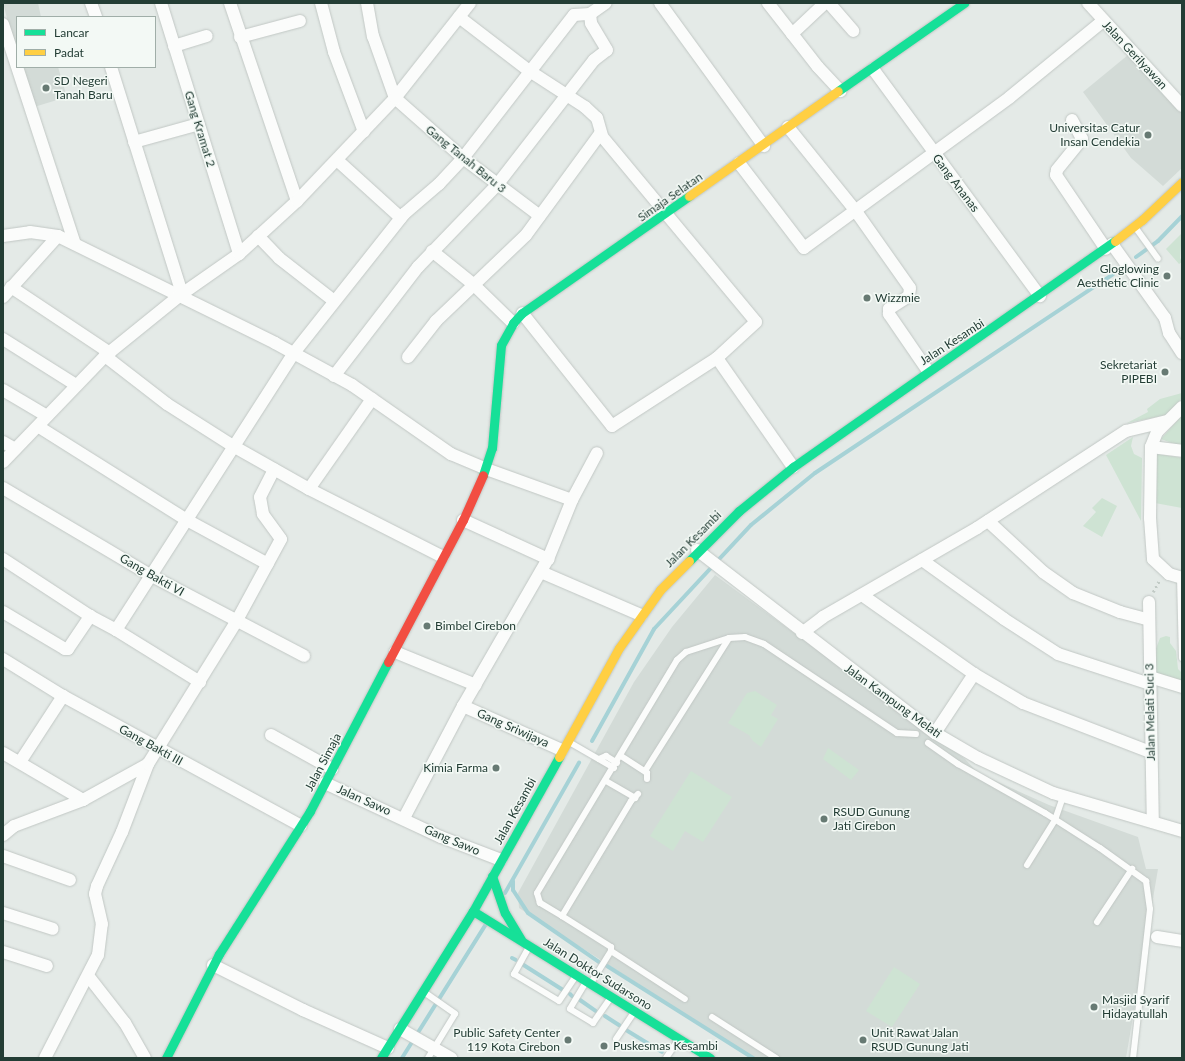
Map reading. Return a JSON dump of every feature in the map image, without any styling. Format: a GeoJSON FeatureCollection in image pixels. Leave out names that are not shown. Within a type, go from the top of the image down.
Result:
{"type":"FeatureCollection","features":[{"type":"Feature","properties":{"kind":"street"},"geometry":{"type":"LineString","coordinates":[[91,3],[96,16]]}},
{"type":"Feature","properties":{"kind":"street","name":"Gang Kramat 2"},"geometry":{"type":"LineString","coordinates":[[161,3],[239,254]]}},
{"type":"Feature","properties":{"kind":"street"},"geometry":{"type":"LineString","coordinates":[[230,3],[240,37],[297,201]]}},
{"type":"Feature","properties":{"kind":"street"},"geometry":{"type":"LineString","coordinates":[[321,3],[334,52],[364,132]]}},
{"type":"Feature","properties":{"kind":"street"},"geometry":{"type":"LineString","coordinates":[[367,3],[374,36],[395,98]]}},
{"type":"Feature","properties":{"kind":"street"},"geometry":{"type":"LineString","coordinates":[[3,462],[39,427],[47,416],[76,385],[108,354],[180,294],[239,254],[297,201],[395,98],[470,3]]}},
{"type":"Feature","properties":{"kind":"street"},"geometry":{"type":"LineString","coordinates":[[116,630],[185,519],[293,354],[334,301],[400,218],[463,158],[574,15],[590,14],[606,3]]}},
{"type":"Feature","properties":{"kind":"street"},"geometry":{"type":"LineString","coordinates":[[660,3],[764,146]]}},
{"type":"Feature","properties":{"kind":"street"},"geometry":{"type":"LineString","coordinates":[[768,3],[840,91]]}},
{"type":"Feature","properties":{"kind":"street"},"geometry":{"type":"LineString","coordinates":[[792,34],[825,3]]}},
{"type":"Feature","properties":{"kind":"street"},"geometry":{"type":"LineString","coordinates":[[829,3],[853,31]]}},
{"type":"Feature","properties":{"kind":"street","name":"Simaja Selatan"},"geometry":{"type":"LineString","coordinates":[[486,469],[492,448],[500,345],[513,323],[522,313],[764,146],[788,127],[964,3]]}},
{"type":"Feature","properties":{"kind":"street","name":"Jalan Gerilyawan"},"geometry":{"type":"LineString","coordinates":[[1088,3],[1182,106]]}},
{"type":"Feature","properties":{"kind":"street"},"geometry":{"type":"LineString","coordinates":[[334,376],[432,251],[496,185],[594,60],[607,50],[591,23],[590,14]]}},
{"type":"Feature","properties":{"kind":"street"},"geometry":{"type":"LineString","coordinates":[[459,17],[531,72],[597,118],[602,135],[756,322],[717,358],[610,425],[522,313]]}},
{"type":"Feature","properties":{"kind":"street"},"geometry":{"type":"LineString","coordinates":[[240,37],[300,21]]}},
{"type":"Feature","properties":{"kind":"street"},"geometry":{"type":"LineString","coordinates":[[739,163],[802,247],[806,247],[933,152],[1010,97],[1103,21]]}},
{"type":"Feature","properties":{"kind":"street"},"geometry":{"type":"LineString","coordinates":[[3,24],[16,64]]}},
{"type":"Feature","properties":{"kind":"street"},"geometry":{"type":"LineString","coordinates":[[174,46],[207,36]]}},
{"type":"Feature","properties":{"kind":"street"},"geometry":{"type":"LineString","coordinates":[[17,68],[75,244]]}},
{"type":"Feature","properties":{"kind":"street"},"geometry":{"type":"LineString","coordinates":[[111,68],[180,294]]}},
{"type":"Feature","properties":{"kind":"street","name":"Gang Ananas"},"geometry":{"type":"LineString","coordinates":[[873,68],[933,152],[1040,296]]}},
{"type":"Feature","properties":{"kind":"street","name":"Gang Tanah Baru 3"},"geometry":{"type":"LineString","coordinates":[[395,98],[496,185],[540,216]]}},
{"type":"Feature","properties":{"kind":"street"},"geometry":{"type":"LineString","coordinates":[[1072,120],[1082,139],[1057,170],[1056,175],[1109,246],[1122,258],[1165,318],[1169,333],[1182,353]]}},
{"type":"Feature","properties":{"kind":"street"},"geometry":{"type":"LineString","coordinates":[[134,142],[199,124]]}},
{"type":"Feature","properties":{"kind":"street"},"geometry":{"type":"LineString","coordinates":[[788,127],[855,210],[910,288],[909,296],[889,309],[889,314],[928,371]]}},
{"type":"Feature","properties":{"kind":"street"},"geometry":{"type":"LineString","coordinates":[[408,357],[436,322],[473,284],[526,235],[597,136],[602,135]]}},
{"type":"Feature","properties":{"kind":"street"},"geometry":{"type":"LineString","coordinates":[[337,160],[400,218]]}},
{"type":"Feature","properties":{"kind":"street","name":"Jalan Kesambi"},"geometry":{"type":"LineString","coordinates":[[384,1053],[404,1032],[424,991],[473,911],[619,648],[640,615],[697,550],[739,511],[793,467],[928,371],[1040,296],[1109,246],[1134,226],[1182,182]]}},
{"type":"Feature","properties":{"kind":"street"},"geometry":{"type":"LineString","coordinates":[[3,236],[37,232],[58,236],[180,294],[334,376],[372,399],[451,454],[486,469],[572,500]]}},
{"type":"Feature","properties":{"kind":"street"},"geometry":{"type":"LineString","coordinates":[[3,297],[58,236]]}},
{"type":"Feature","properties":{"kind":"street"},"geometry":{"type":"LineString","coordinates":[[258,236],[279,258],[334,301]]}},
{"type":"Feature","properties":{"kind":"street"},"geometry":{"type":"LineString","coordinates":[[432,251],[473,284],[513,323]]}},
{"type":"Feature","properties":{"kind":"street"},"geometry":{"type":"LineString","coordinates":[[12,288],[108,354],[167,404],[233,446],[309,489],[443,556]]}},
{"type":"Feature","properties":{"kind":"street"},"geometry":{"type":"LineString","coordinates":[[3,339],[76,385]]}},
{"type":"Feature","properties":{"kind":"street"},"geometry":{"type":"LineString","coordinates":[[717,358],[793,467]]}},
{"type":"Feature","properties":{"kind":"street"},"geometry":{"type":"LineString","coordinates":[[3,390],[47,416]]}},
{"type":"Feature","properties":{"kind":"street"},"geometry":{"type":"LineString","coordinates":[[309,489],[372,399]]}},
{"type":"Feature","properties":{"kind":"street"},"geometry":{"type":"LineString","coordinates":[[1181,578],[1162,569],[1153,559],[1150,550],[1151,447],[1157,432],[1182,407]]}},
{"type":"Feature","properties":{"kind":"street"},"geometry":{"type":"LineString","coordinates":[[802,633],[823,617],[988,521],[1126,431],[1167,421]]}},
{"type":"Feature","properties":{"kind":"street"},"geometry":{"type":"LineString","coordinates":[[39,427],[185,519],[268,564]]}},
{"type":"Feature","properties":{"kind":"street"},"geometry":{"type":"LineString","coordinates":[[3,442],[15,449]]}},
{"type":"Feature","properties":{"kind":"street"},"geometry":{"type":"LineString","coordinates":[[1151,447],[1182,451]]}},
{"type":"Feature","properties":{"kind":"street"},"geometry":{"type":"LineString","coordinates":[[404,818],[463,706],[548,559],[572,500],[597,453]]}},
{"type":"Feature","properties":{"kind":"street"},"geometry":{"type":"LineString","coordinates":[[45,1058],[89,977],[102,939],[102,924],[95,894],[97,886],[122,832],[148,764],[236,622],[281,539],[264,514],[260,497],[274,469]]}},
{"type":"Feature","properties":{"kind":"street","name":"Jalan Simaja"},"geometry":{"type":"LineString","coordinates":[[166,1058],[213,965],[301,826],[325,783],[463,520],[486,469]]}},
{"type":"Feature","properties":{"kind":"street","name":"Gang Bakti VI"},"geometry":{"type":"LineString","coordinates":[[3,488],[150,575],[236,622],[304,656]]}},
{"type":"Feature","properties":{"kind":"street"},"geometry":{"type":"LineString","coordinates":[[463,520],[548,559]]}},
{"type":"Feature","properties":{"kind":"street"},"geometry":{"type":"LineString","coordinates":[[988,521],[1043,572],[1073,593],[1120,612],[1149,620]]}},
{"type":"Feature","properties":{"kind":"street","name":"Jalan Kampung Melati"},"geometry":{"type":"LineString","coordinates":[[697,550],[932,738],[1063,796],[1182,831]]}},
{"type":"Feature","properties":{"kind":"street"},"geometry":{"type":"LineString","coordinates":[[3,559],[90,616],[116,630],[200,682]]}},
{"type":"Feature","properties":{"kind":"street"},"geometry":{"type":"LineString","coordinates":[[922,560],[1004,619],[1058,654],[1150,681],[1182,687]]}},
{"type":"Feature","properties":{"kind":"street"},"geometry":{"type":"LineString","coordinates":[[541,572],[640,615]]}},
{"type":"Feature","properties":{"kind":"street"},"geometry":{"type":"LineString","coordinates":[[862,595],[974,674],[1022,703],[1150,752]]}},
{"type":"Feature","properties":{"kind":"street","name":"Jalan Melati Suci 3"},"geometry":{"type":"LineString","coordinates":[[1149,602],[1150,752],[1153,822]]}},
{"type":"Feature","properties":{"kind":"street"},"geometry":{"type":"LineString","coordinates":[[3,612],[67,650],[90,616]]}},
{"type":"Feature","properties":{"kind":"street"},"geometry":{"type":"LineString","coordinates":[[395,652],[476,685]]}},
{"type":"Feature","properties":{"kind":"street","name":"Gang Bakti III"},"geometry":{"type":"LineString","coordinates":[[3,660],[63,696],[301,826]]}},
{"type":"Feature","properties":{"kind":"street"},"geometry":{"type":"LineString","coordinates":[[932,738],[974,674]]}},
{"type":"Feature","properties":{"kind":"street"},"geometry":{"type":"LineString","coordinates":[[20,762],[63,696]]}},
{"type":"Feature","properties":{"kind":"street","name":"Gang Sriwijaya"},"geometry":{"type":"LineString","coordinates":[[463,706],[565,746]]}},
{"type":"Feature","properties":{"kind":"street"},"geometry":{"type":"LineString","coordinates":[[271,735],[332,769]]}},
{"type":"Feature","properties":{"kind":"street"},"geometry":{"type":"LineString","coordinates":[[3,753],[83,800]]}},
{"type":"Feature","properties":{"kind":"street"},"geometry":{"type":"LineString","coordinates":[[3,835],[14,826],[83,800],[148,764]]}},
{"type":"Feature","properties":{"kind":"street","name":"Jalan Sawo"},"geometry":{"type":"LineString","coordinates":[[325,783],[404,818]]}},
{"type":"Feature","properties":{"kind":"street","name":"Gang Sawo"},"geometry":{"type":"LineString","coordinates":[[404,818],[441,836],[501,860]]}},
{"type":"Feature","properties":{"kind":"street"},"geometry":{"type":"LineString","coordinates":[[3,856],[70,880]]}},
{"type":"Feature","properties":{"kind":"street"},"geometry":{"type":"LineString","coordinates":[[492,876],[502,904],[522,940]]}},
{"type":"Feature","properties":{"kind":"street","name":"Jalan Doktor Sudarsono"},"geometry":{"type":"LineString","coordinates":[[473,911],[577,974],[710,1058]]}},
{"type":"Feature","properties":{"kind":"street"},"geometry":{"type":"LineString","coordinates":[[3,913],[53,929]]}},
{"type":"Feature","properties":{"kind":"street"},"geometry":{"type":"LineString","coordinates":[[1157,937],[1182,941]]}},
{"type":"Feature","properties":{"kind":"street"},"geometry":{"type":"LineString","coordinates":[[3,952],[47,966]]}},
{"type":"Feature","properties":{"kind":"street"},"geometry":{"type":"LineString","coordinates":[[213,965],[384,1053]]}},
{"type":"Feature","properties":{"kind":"street"},"geometry":{"type":"LineString","coordinates":[[89,977],[125,1023],[145,1058]]}},
{"type":"Feature","properties":{"kind":"street"},"geometry":{"type":"LineString","coordinates":[[404,1032],[431,1051],[451,1058]]}},
{"type":"Feature","properties":{"kind":"lane"},"geometry":{"type":"LineString","coordinates":[[1134,226],[1158,259]]}},
{"type":"Feature","properties":{"kind":"lane"},"geometry":{"type":"LineString","coordinates":[[1181,578],[1182,658]]}},
{"type":"Feature","properties":{"kind":"lane"},"geometry":{"type":"LineString","coordinates":[[685,999],[611,952],[609,944],[540,903],[537,894],[616,765],[677,660],[698,646],[745,636],[764,644],[897,733],[916,734]]}},
{"type":"Feature","properties":{"kind":"lane"},"geometry":{"type":"LineString","coordinates":[[645,771],[730,638]]}},
{"type":"Feature","properties":{"kind":"lane"},"geometry":{"type":"LineString","coordinates":[[932,738],[958,764],[1055,820],[1132,869],[1146,881],[1150,903],[1133,1058]]}},
{"type":"Feature","properties":{"kind":"lane"},"geometry":{"type":"LineString","coordinates":[[565,746],[581,749],[599,759],[616,765]]}},
{"type":"Feature","properties":{"kind":"lane"},"geometry":{"type":"LineString","coordinates":[[621,756],[649,774],[647,779]]}},
{"type":"Feature","properties":{"kind":"lane"},"geometry":{"type":"LineString","coordinates":[[562,916],[631,801],[636,796],[606,780]]}},
{"type":"Feature","properties":{"kind":"lane"},"geometry":{"type":"LineString","coordinates":[[1027,865],[1055,820],[1063,796]]}},
{"type":"Feature","properties":{"kind":"lane"},"geometry":{"type":"LineString","coordinates":[[1097,922],[1132,869]]}},
{"type":"Feature","properties":{"kind":"lane"},"geometry":{"type":"LineString","coordinates":[[530,945],[514,974],[559,1001],[577,974]]}},
{"type":"Feature","properties":{"kind":"lane"},"geometry":{"type":"LineString","coordinates":[[611,952],[570,1009],[592,1023],[612,996]]}},
{"type":"Feature","properties":{"kind":"lane"},"geometry":{"type":"LineString","coordinates":[[424,991],[444,1004],[455,1014],[431,1051]]}},
{"type":"Feature","properties":{"kind":"lane"},"geometry":{"type":"LineString","coordinates":[[616,1039],[634,1011]]}},
{"type":"Feature","properties":{"kind":"lane"},"geometry":{"type":"LineString","coordinates":[[712,1017],[776,1058]]}},
{"type":"Feature","properties":{"kind":"lane"},"geometry":{"type":"LineString","coordinates":[[666,1058],[679,1038]]}},
{"type":"Feature","properties":{"kind":"path"},"geometry":{"type":"LineString","coordinates":[[1149,602],[1158,585],[1162,569]]}},
{"type":"Feature","properties":{"kind":"shaded area"},"geometry":{"type":"Polygon","coordinates":[[[3,3],[38,3],[41,16],[16,16],[16,52],[3,3]]]}},
{"type":"Feature","properties":{"kind":"shaded area","name":"Universitas Catur Insan Cendekia"},"geometry":{"type":"Polygon","coordinates":[[[1128,55],[1182,112],[1182,168],[1163,186],[1131,158],[1083,92],[1128,55]]]}},
{"type":"Feature","properties":{"kind":"shaded area","name":"SD Negeri Tanah Baru"},"geometry":{"type":"Polygon","coordinates":[[[20,68],[58,68],[67,97],[34,107],[20,68]]]}},
{"type":"Feature","properties":{"kind":"shaded area","name":"RSUD Gunung Jati Cirebon"},"geometry":{"type":"Polygon","coordinates":[[[715,575],[965,759],[978,773],[1049,805],[1138,837],[1146,869],[1158,869],[1126,1058],[755,1058],[519,908],[518,893],[634,682],[672,627],[715,575]]]}},
{"type":"Feature","properties":{"kind":"green space"},"geometry":{"type":"Polygon","coordinates":[[[1182,233],[1180,258],[1182,262],[1179,264],[1166,249],[1182,233]]]}},
{"type":"Feature","properties":{"kind":"green space"},"geometry":{"type":"Polygon","coordinates":[[[1182,393],[1182,398],[1166,415],[1127,423],[1148,412],[1147,409],[1160,399],[1182,393]]]}},
{"type":"Feature","properties":{"kind":"green space"},"geometry":{"type":"Polygon","coordinates":[[[1182,415],[1182,447],[1161,439],[1182,415]]]}},
{"type":"Feature","properties":{"kind":"green space"},"geometry":{"type":"Polygon","coordinates":[[[1133,437],[1131,446],[1134,454],[1142,458],[1141,521],[1106,455],[1133,437]]]}},
{"type":"Feature","properties":{"kind":"green space"},"geometry":{"type":"Polygon","coordinates":[[[1158,454],[1182,458],[1182,508],[1155,503],[1155,456],[1158,454]]]}},
{"type":"Feature","properties":{"kind":"green space"},"geometry":{"type":"Polygon","coordinates":[[[1102,498],[1117,506],[1102,537],[1083,526],[1096,512],[1092,508],[1102,498]]]}},
{"type":"Feature","properties":{"kind":"green space"},"geometry":{"type":"Polygon","coordinates":[[[1166,636],[1170,637],[1170,643],[1176,651],[1178,669],[1182,673],[1182,682],[1155,673],[1155,651],[1160,638],[1166,636]]]}},
{"type":"Feature","properties":{"kind":"green space"},"geometry":{"type":"Polygon","coordinates":[[[755,691],[777,705],[771,715],[778,719],[761,747],[753,741],[749,735],[728,723],[747,693],[755,691]]]}},
{"type":"Feature","properties":{"kind":"green space"},"geometry":{"type":"Polygon","coordinates":[[[828,748],[859,770],[851,780],[823,759],[828,748]]]}},
{"type":"Feature","properties":{"kind":"green space"},"geometry":{"type":"Polygon","coordinates":[[[691,771],[732,797],[703,842],[685,831],[673,851],[650,836],[691,771]]]}},
{"type":"Feature","properties":{"kind":"green space"},"geometry":{"type":"Polygon","coordinates":[[[894,967],[920,984],[892,1027],[866,1011],[894,967]]]}},
{"type":"Feature","properties":{"kind":"waterway"},"geometry":{"type":"LineString","coordinates":[[1136,257],[1158,241],[1182,216]]}},
{"type":"Feature","properties":{"kind":"waterway"},"geometry":{"type":"LineString","coordinates":[[592,741],[654,629],[751,525],[815,473],[1113,274]]}},
{"type":"Feature","properties":{"kind":"waterway"},"geometry":{"type":"LineString","coordinates":[[505,893],[579,763]]}},
{"type":"Feature","properties":{"kind":"waterway"},"geometry":{"type":"LineString","coordinates":[[513,881],[513,890],[528,913],[599,962]]}},
{"type":"Feature","properties":{"kind":"waterway"},"geometry":{"type":"LineString","coordinates":[[402,1058],[486,924]]}},
{"type":"Feature","properties":{"kind":"waterway"},"geometry":{"type":"LineString","coordinates":[[512,958],[516,960]]}},
{"type":"Feature","properties":{"kind":"waterway"},"geometry":{"type":"LineString","coordinates":[[522,964],[563,990]]}},
{"type":"Feature","properties":{"kind":"waterway"},"geometry":{"type":"LineString","coordinates":[[607,966],[753,1058]]}},
{"type":"Feature","properties":{"kind":"waterway"},"geometry":{"type":"LineString","coordinates":[[580,1000],[596,1011]]}},
{"type":"Feature","properties":{"kind":"waterway"},"geometry":{"type":"LineString","coordinates":[[605,1016],[619,1025]]}},
{"type":"Feature","properties":{"kind":"waterway"},"geometry":{"type":"LineString","coordinates":[[626,1030],[662,1052]]}},
{"type":"Feature","properties":{"kind":"traffic: fast"},"geometry":{"type":"LineString","coordinates":[[838,91],[964,3]]}},
{"type":"Feature","properties":{"kind":"traffic: fast"},"geometry":{"type":"LineString","coordinates":[[483,475],[492,448],[501,345],[513,323],[522,313],[689,196]]}},
{"type":"Feature","properties":{"kind":"traffic: fast"},"geometry":{"type":"LineString","coordinates":[[689,561],[739,511],[793,467],[1115,241]]}},
{"type":"Feature","properties":{"kind":"traffic: fast"},"geometry":{"type":"LineString","coordinates":[[166,1058],[219,954],[310,811],[388,662]]}},
{"type":"Feature","properties":{"kind":"traffic: fast"},"geometry":{"type":"LineString","coordinates":[[381,1058],[473,911],[559,757]]}},
{"type":"Feature","properties":{"kind":"traffic: fast"},"geometry":{"type":"LineString","coordinates":[[492,876],[505,913],[521,940]]}},
{"type":"Feature","properties":{"kind":"traffic: fast"},"geometry":{"type":"LineString","coordinates":[[473,911],[710,1058]]}},
{"type":"Feature","properties":{"kind":"traffic: slow"},"geometry":{"type":"LineString","coordinates":[[689,196],[838,91]]}},
{"type":"Feature","properties":{"kind":"traffic: slow"},"geometry":{"type":"LineString","coordinates":[[1115,241],[1142,220],[1182,182]]}},
{"type":"Feature","properties":{"kind":"traffic: slow"},"geometry":{"type":"LineString","coordinates":[[559,757],[619,648],[660,590],[689,561]]}},
{"type":"Feature","properties":{"kind":"traffic: jam"},"geometry":{"type":"LineString","coordinates":[[388,662],[463,520],[483,475]]}},
{"type":"Feature","properties":{"kind":"place","name":"SD Negeri Tanah Baru"},"geometry":{"type":"Point","coordinates":[46,88]}},
{"type":"Feature","properties":{"kind":"place","name":"Universitas Catur Insan Cendekia"},"geometry":{"type":"Point","coordinates":[1148,135]}},
{"type":"Feature","properties":{"kind":"place","name":"Gloglowing Aesthetic Clinic"},"geometry":{"type":"Point","coordinates":[1167,276]}},
{"type":"Feature","properties":{"kind":"place","name":"Wizzmie"},"geometry":{"type":"Point","coordinates":[867,298]}},
{"type":"Feature","properties":{"kind":"place","name":"Sekretariat PIPEBI"},"geometry":{"type":"Point","coordinates":[1165,372]}},
{"type":"Feature","properties":{"kind":"place","name":"Bimbel Cirebon"},"geometry":{"type":"Point","coordinates":[427,626]}},
{"type":"Feature","properties":{"kind":"place","name":"Kimia Farma"},"geometry":{"type":"Point","coordinates":[496,768]}},
{"type":"Feature","properties":{"kind":"place","name":"RSUD Gunung Jati Cirebon"},"geometry":{"type":"Point","coordinates":[824,819]}},
{"type":"Feature","properties":{"kind":"place","name":"Masjid Syarif Hidayatullah"},"geometry":{"type":"Point","coordinates":[1094,1007]}},
{"type":"Feature","properties":{"kind":"place","name":"Public Safety Center 119 Kota Cirebon"},"geometry":{"type":"Point","coordinates":[568,1040]}},
{"type":"Feature","properties":{"kind":"place","name":"Unit Rawat Jalan RSUD Gunung Jati"},"geometry":{"type":"Point","coordinates":[863,1040]}},
{"type":"Feature","properties":{"kind":"place","name":"Puskesmas Kesambi"},"geometry":{"type":"Point","coordinates":[604,1046]}}]}
